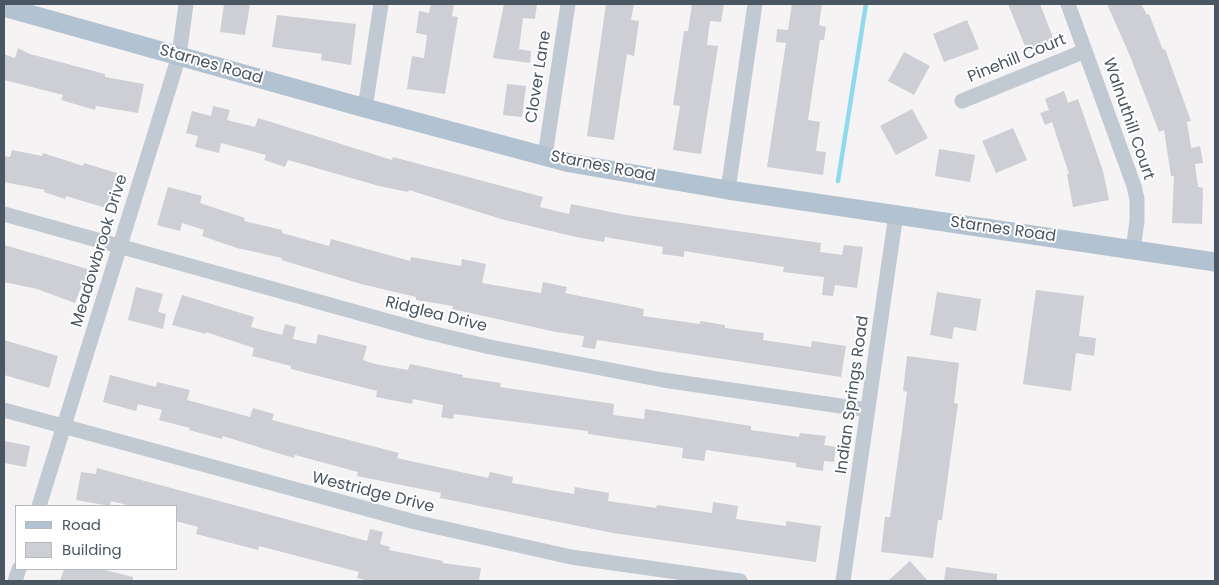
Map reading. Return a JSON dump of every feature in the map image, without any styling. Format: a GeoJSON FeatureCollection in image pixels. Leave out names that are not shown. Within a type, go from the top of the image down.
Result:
{"type":"FeatureCollection","features":[{"type":"Feature","properties":{"kind":"main road","name":"Starnes Road"},"geometry":{"type":"LineString","coordinates":[[4,7],[570,163],[728,190],[1215,262]]}},
{"type":"Feature","properties":{"kind":"street","name":"Meadowbrook Drive"},"geometry":{"type":"LineString","coordinates":[[39,505],[179,56],[186,4]]}},
{"type":"Feature","properties":{"kind":"street"},"geometry":{"type":"LineString","coordinates":[[365,108],[381,4]]}},
{"type":"Feature","properties":{"kind":"street","name":"Clover Lane"},"geometry":{"type":"LineString","coordinates":[[545,156],[568,4]]}},
{"type":"Feature","properties":{"kind":"street"},"geometry":{"type":"LineString","coordinates":[[728,190],[755,4]]}},
{"type":"Feature","properties":{"kind":"street","name":"Walnuthill Court"},"geometry":{"type":"LineString","coordinates":[[1068,4],[1086,50],[1135,193],[1137,221],[1133,250]]}},
{"type":"Feature","properties":{"kind":"street","name":"Pinehill Court"},"geometry":{"type":"LineString","coordinates":[[962,100],[1086,50]]}},
{"type":"Feature","properties":{"kind":"street","name":"Ridglea Drive"},"geometry":{"type":"LineString","coordinates":[[4,214],[427,332],[490,347],[663,380],[868,410]]}},
{"type":"Feature","properties":{"kind":"street","name":"Indian Springs Road"},"geometry":{"type":"LineString","coordinates":[[843,581],[896,214]]}},
{"type":"Feature","properties":{"kind":"street","name":"Westridge Drive"},"geometry":{"type":"LineString","coordinates":[[4,410],[425,524],[571,557],[740,581]]}},
{"type":"Feature","properties":{"kind":"building"},"geometry":{"type":"Polygon","coordinates":[[[224,4],[250,4],[245,35],[220,32],[224,4]]]}},
{"type":"Feature","properties":{"kind":"building"},"geometry":{"type":"Polygon","coordinates":[[[431,4],[454,4],[452,16],[458,17],[445,94],[407,89],[412,56],[424,58],[427,35],[416,33],[419,11],[429,13],[431,4]]]}},
{"type":"Feature","properties":{"kind":"building"},"geometry":{"type":"Polygon","coordinates":[[[504,4],[537,4],[535,19],[523,18],[519,49],[531,51],[530,63],[493,58],[504,4]]]}},
{"type":"Feature","properties":{"kind":"building"},"geometry":{"type":"Polygon","coordinates":[[[606,4],[634,4],[631,20],[639,21],[634,56],[627,54],[614,140],[587,136],[606,4]]]}},
{"type":"Feature","properties":{"kind":"building"},"geometry":{"type":"Polygon","coordinates":[[[692,4],[724,4],[721,22],[710,21],[707,45],[718,46],[701,154],[673,150],[680,106],[673,105],[684,31],[688,31],[692,4]]]}},
{"type":"Feature","properties":{"kind":"building"},"geometry":{"type":"Polygon","coordinates":[[[792,4],[822,4],[819,25],[826,27],[824,40],[820,40],[808,120],[820,122],[816,151],[826,152],[823,175],[767,167],[786,43],[776,42],[777,29],[788,30],[792,4]]]}},
{"type":"Feature","properties":{"kind":"building"},"geometry":{"type":"Polygon","coordinates":[[[1008,4],[1040,4],[1054,40],[1027,51],[1008,4]]]}},
{"type":"Feature","properties":{"kind":"building"},"geometry":{"type":"Polygon","coordinates":[[[1107,4],[1141,4],[1147,15],[1149,14],[1163,50],[1165,49],[1191,121],[1187,122],[1191,148],[1200,146],[1203,163],[1195,164],[1198,187],[1203,188],[1202,224],[1172,223],[1174,176],[1171,176],[1164,130],[1159,132],[1130,56],[1107,4]]]}},
{"type":"Feature","properties":{"kind":"building"},"geometry":{"type":"Polygon","coordinates":[[[277,15],[356,24],[351,65],[321,60],[322,54],[272,47],[277,15]]]}},
{"type":"Feature","properties":{"kind":"building"},"geometry":{"type":"Polygon","coordinates":[[[967,20],[979,49],[944,62],[933,34],[967,20]]]}},
{"type":"Feature","properties":{"kind":"building"},"geometry":{"type":"Polygon","coordinates":[[[18,48],[30,54],[105,74],[105,77],[144,84],[138,113],[96,106],[95,110],[61,100],[63,95],[4,80],[4,54],[15,58],[18,48]]]}},
{"type":"Feature","properties":{"kind":"building"},"geometry":{"type":"Polygon","coordinates":[[[904,52],[930,66],[914,95],[888,81],[904,52]]]}},
{"type":"Feature","properties":{"kind":"building"},"geometry":{"type":"Polygon","coordinates":[[[507,84],[526,86],[522,117],[503,115],[507,84]]]}},
{"type":"Feature","properties":{"kind":"building"},"geometry":{"type":"Polygon","coordinates":[[[1064,91],[1068,103],[1078,99],[1103,171],[1109,200],[1073,207],[1067,174],[1069,174],[1052,122],[1045,125],[1040,113],[1049,110],[1045,99],[1064,91]]]}},
{"type":"Feature","properties":{"kind":"building"},"geometry":{"type":"Polygon","coordinates":[[[213,106],[230,110],[227,120],[255,127],[258,118],[392,160],[393,157],[543,197],[540,207],[569,214],[571,204],[626,215],[821,243],[820,252],[842,255],[844,245],[863,247],[857,288],[835,285],[833,296],[822,295],[824,277],[783,272],[784,267],[684,251],[684,257],[662,254],[663,247],[605,237],[604,242],[576,237],[501,219],[409,190],[408,192],[379,186],[288,160],[285,167],[264,160],[266,155],[221,143],[219,153],[195,147],[198,136],[186,133],[192,111],[211,116],[213,106]]]}},
{"type":"Feature","properties":{"kind":"building"},"geometry":{"type":"Polygon","coordinates":[[[912,109],[928,138],[896,155],[880,126],[912,109]]]}},
{"type":"Feature","properties":{"kind":"building"},"geometry":{"type":"Polygon","coordinates":[[[1013,128],[1027,160],[996,173],[982,141],[1013,128]]]}},
{"type":"Feature","properties":{"kind":"building"},"geometry":{"type":"Polygon","coordinates":[[[939,149],[975,155],[970,182],[935,176],[939,149]]]}},
{"type":"Feature","properties":{"kind":"building"},"geometry":{"type":"Polygon","coordinates":[[[12,150],[42,156],[43,153],[83,166],[84,163],[117,173],[106,208],[66,196],[65,199],[44,192],[45,190],[4,182],[4,156],[10,157],[12,150]]]}},
{"type":"Feature","properties":{"kind":"building"},"geometry":{"type":"Polygon","coordinates":[[[168,187],[202,196],[200,203],[245,218],[244,221],[282,230],[282,233],[329,246],[331,239],[410,261],[411,257],[461,266],[462,259],[486,264],[482,283],[541,293],[543,282],[567,287],[565,293],[644,309],[643,316],[700,324],[700,321],[725,325],[725,328],[764,333],[763,340],[811,347],[812,341],[846,346],[841,377],[597,340],[595,349],[582,347],[584,336],[556,332],[452,309],[453,306],[416,300],[416,297],[361,284],[281,260],[282,258],[237,248],[202,236],[204,230],[182,223],[180,231],[157,225],[168,187]]]}},
{"type":"Feature","properties":{"kind":"building"},"geometry":{"type":"Polygon","coordinates":[[[4,245],[98,272],[93,286],[83,282],[75,303],[37,289],[4,282],[4,245]]]}},
{"type":"Feature","properties":{"kind":"building"},"geometry":{"type":"Polygon","coordinates":[[[136,287],[163,294],[158,312],[166,314],[163,329],[128,320],[136,287]]]}},
{"type":"Feature","properties":{"kind":"building"},"geometry":{"type":"Polygon","coordinates":[[[1036,290],[1084,296],[1079,336],[1096,338],[1094,356],[1076,353],[1071,391],[1023,384],[1036,290]]]}},
{"type":"Feature","properties":{"kind":"building"},"geometry":{"type":"Polygon","coordinates":[[[937,292],[981,299],[976,331],[954,327],[952,339],[930,335],[937,292]]]}},
{"type":"Feature","properties":{"kind":"building"},"geometry":{"type":"Polygon","coordinates":[[[182,295],[254,317],[251,327],[282,335],[285,324],[296,327],[293,339],[316,344],[318,334],[367,346],[363,360],[375,364],[408,370],[410,364],[463,375],[462,377],[501,383],[500,387],[614,404],[613,415],[644,419],[645,409],[751,426],[751,430],[799,437],[800,433],[826,436],[824,445],[836,447],[834,462],[824,461],[823,471],[796,467],[796,463],[706,450],[704,461],[682,458],[683,448],[588,434],[588,431],[454,414],[453,419],[441,417],[443,405],[413,399],[412,404],[376,397],[377,391],[291,369],[291,366],[252,356],[254,348],[206,332],[206,334],[172,325],[182,295]]]}},
{"type":"Feature","properties":{"kind":"building"},"geometry":{"type":"Polygon","coordinates":[[[4,340],[58,356],[49,388],[4,375],[4,340]]]}},
{"type":"Feature","properties":{"kind":"building"},"geometry":{"type":"Polygon","coordinates":[[[907,356],[959,363],[954,403],[958,404],[942,520],[938,520],[933,558],[881,552],[885,517],[890,517],[901,438],[907,392],[903,391],[907,356]]]}},
{"type":"Feature","properties":{"kind":"building"},"geometry":{"type":"Polygon","coordinates":[[[110,375],[156,387],[157,382],[190,390],[187,400],[250,417],[253,408],[274,414],[272,420],[399,453],[397,458],[488,478],[490,472],[513,477],[512,483],[574,494],[575,487],[609,493],[608,501],[656,508],[657,505],[712,513],[713,502],[738,506],[736,519],[786,526],[786,521],[821,526],[816,562],[613,533],[440,498],[441,493],[357,476],[358,472],[295,455],[294,458],[223,436],[222,439],[189,430],[190,428],[159,420],[162,410],[138,404],[136,411],[103,402],[110,375]]]}},
{"type":"Feature","properties":{"kind":"building"},"geometry":{"type":"Polygon","coordinates":[[[4,441],[30,446],[26,467],[4,463],[4,441]]]}},
{"type":"Feature","properties":{"kind":"building"},"geometry":{"type":"Polygon","coordinates":[[[97,468],[367,541],[370,529],[383,532],[380,544],[390,547],[389,550],[443,561],[442,563],[481,568],[479,581],[369,581],[357,578],[359,572],[259,546],[258,550],[196,534],[198,527],[178,522],[178,505],[127,505],[111,501],[110,505],[104,505],[76,500],[81,472],[96,474],[97,468]]]}},
{"type":"Feature","properties":{"kind":"building"},"geometry":{"type":"Polygon","coordinates":[[[910,561],[928,581],[888,581],[910,561]]]}},
{"type":"Feature","properties":{"kind":"building"},"geometry":{"type":"Polygon","coordinates":[[[946,567],[997,574],[997,581],[944,581],[946,567]]]}},
{"type":"Feature","properties":{"kind":"building"},"geometry":{"type":"Polygon","coordinates":[[[64,570],[105,570],[133,577],[133,581],[60,581],[64,570]]]}},
{"type":"Feature","properties":{"kind":"waterway"},"geometry":{"type":"LineString","coordinates":[[838,181],[866,4]]}}]}
